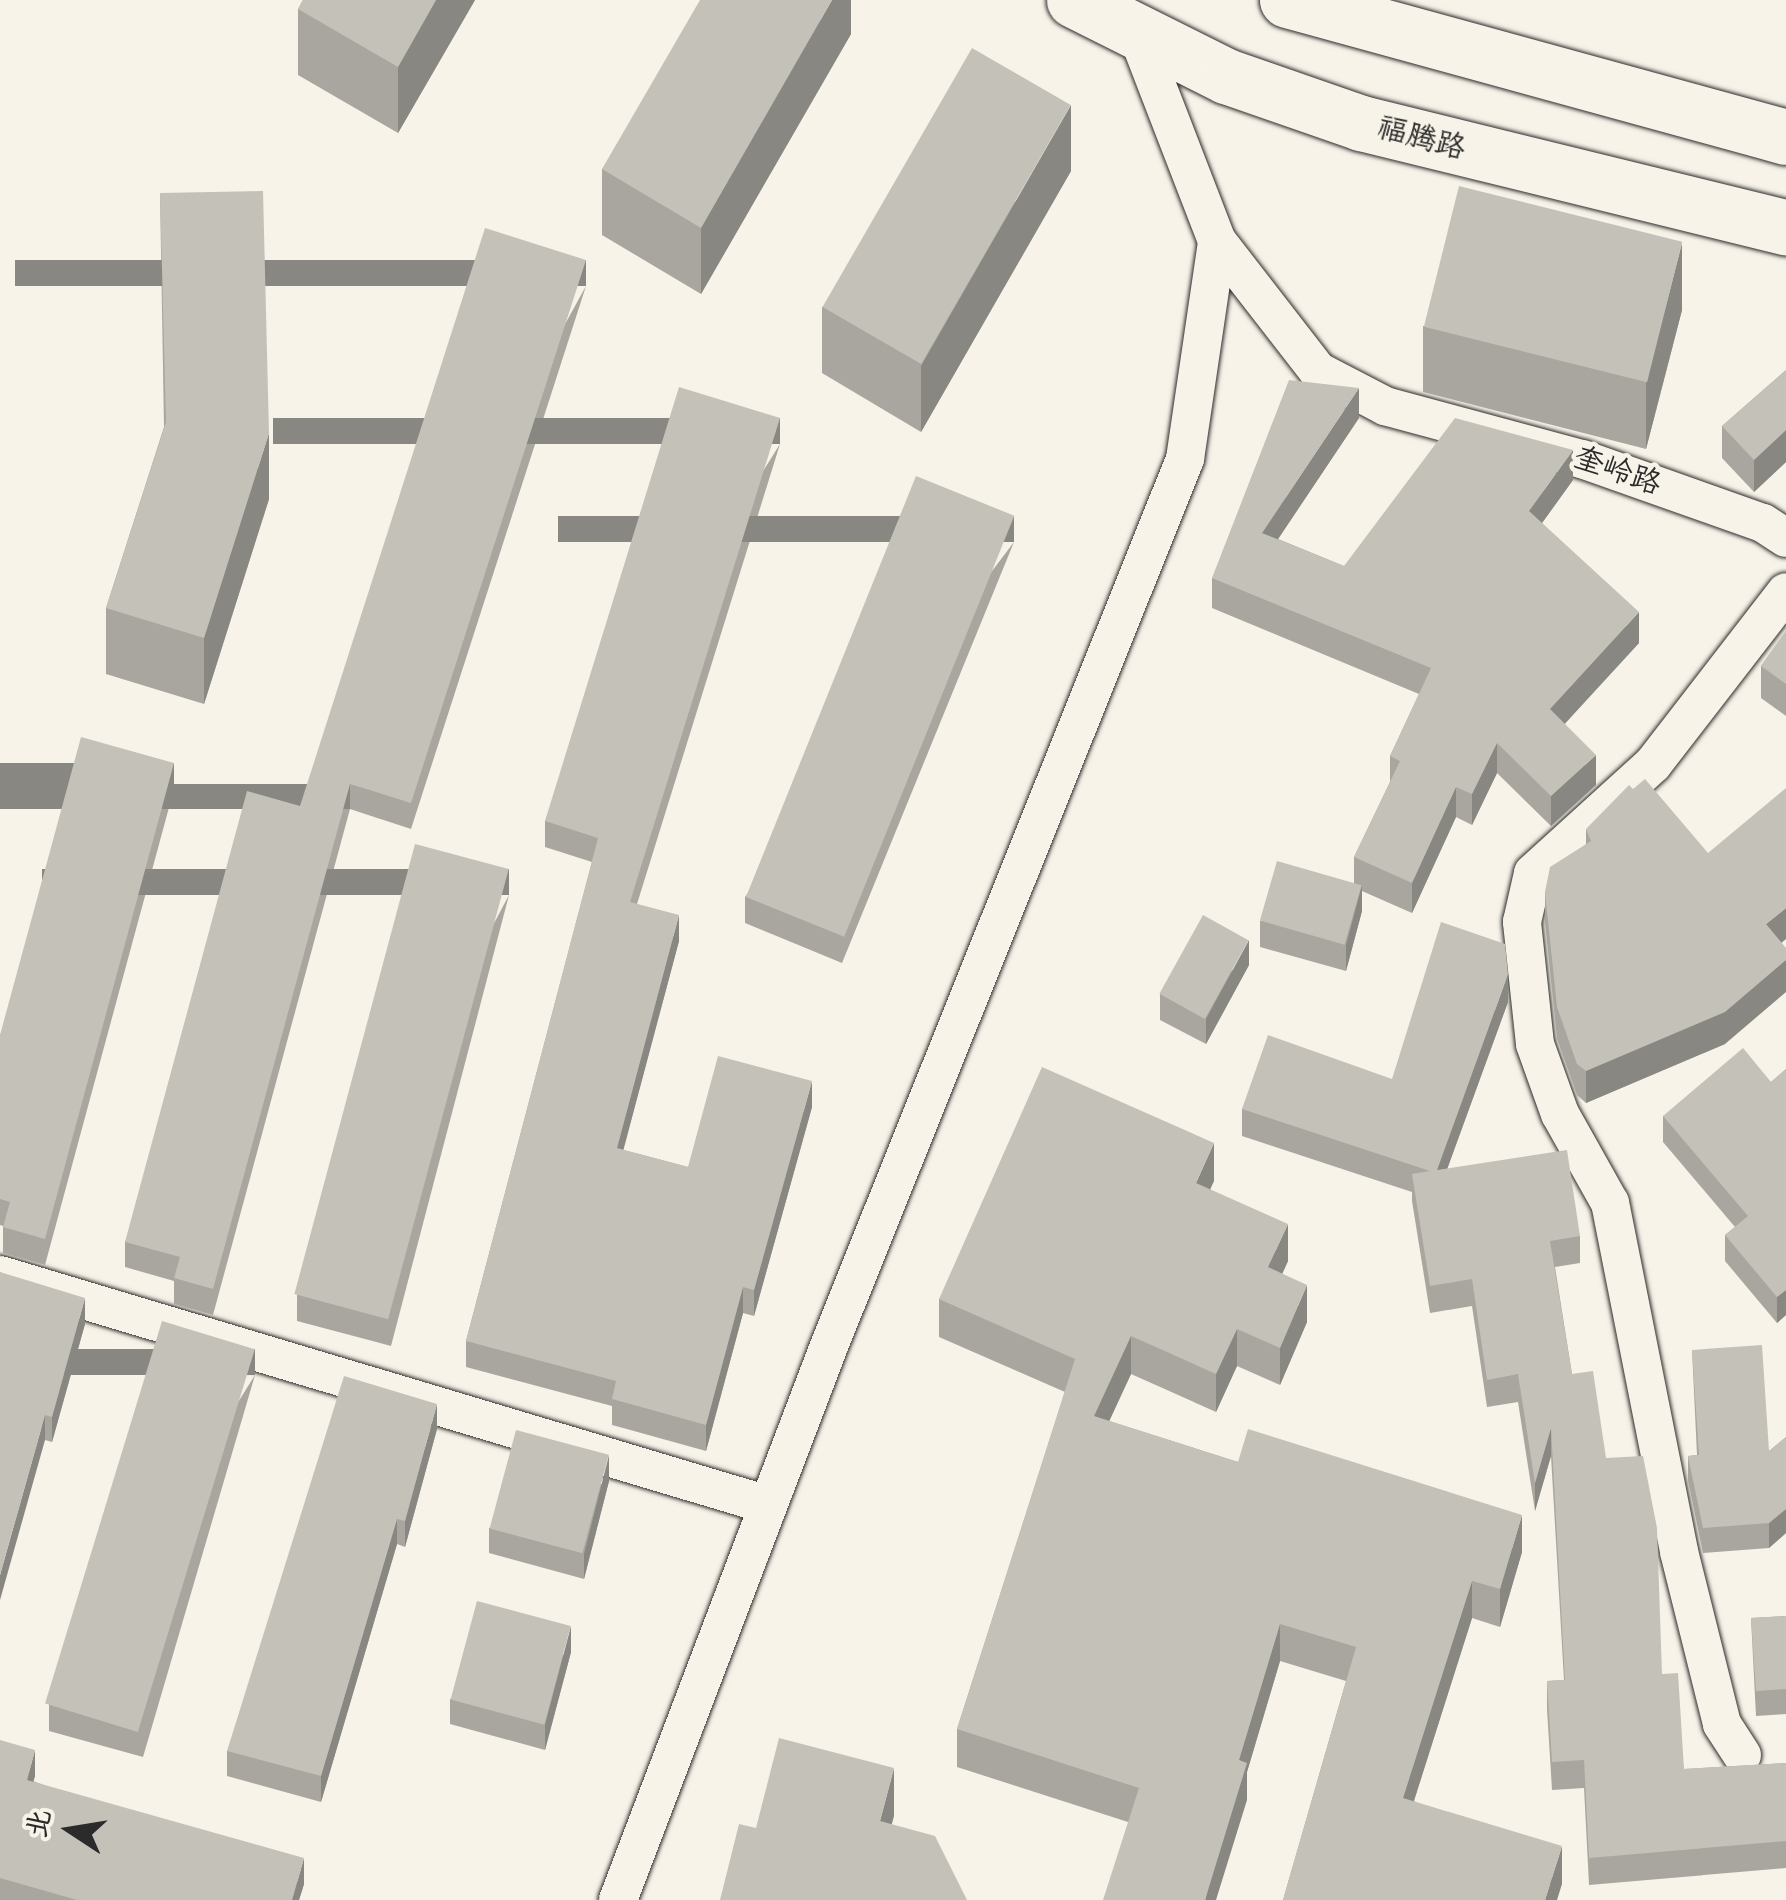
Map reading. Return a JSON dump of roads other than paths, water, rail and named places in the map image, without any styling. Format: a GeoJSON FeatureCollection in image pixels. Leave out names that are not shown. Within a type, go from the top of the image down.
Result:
{"type":"FeatureCollection","features":[{"type":"Feature","properties":{"kind":"main road","name":"福腾路"},"geometry":{"type":"LineString","coordinates":[[1074,0],[1226,76],[1361,122],[1786,227]]}},
{"type":"Feature","properties":{"kind":"main road"},"geometry":{"type":"LineString","coordinates":[[1287,0],[1786,138]]}},
{"type":"Feature","properties":{"kind":"street"},"geometry":{"type":"LineString","coordinates":[[618,1900],[768,1505],[1185,459],[1217,241],[1136,30]]}},
{"type":"Feature","properties":{"kind":"street","name":"奎岭路"},"geometry":{"type":"LineString","coordinates":[[1217,241],[1318,371],[1385,406],[1582,459],[1763,523],[1786,538]]}},
{"type":"Feature","properties":{"kind":"street"},"geometry":{"type":"LineString","coordinates":[[1742,1755],[1722,1724],[1679,1551],[1610,1204],[1560,1114],[1535,1044],[1522,922],[1533,872],[1653,764],[1786,592]]}},
{"type":"Feature","properties":{"kind":"street"},"geometry":{"type":"LineString","coordinates":[[0,1275],[768,1505]]}}]}
